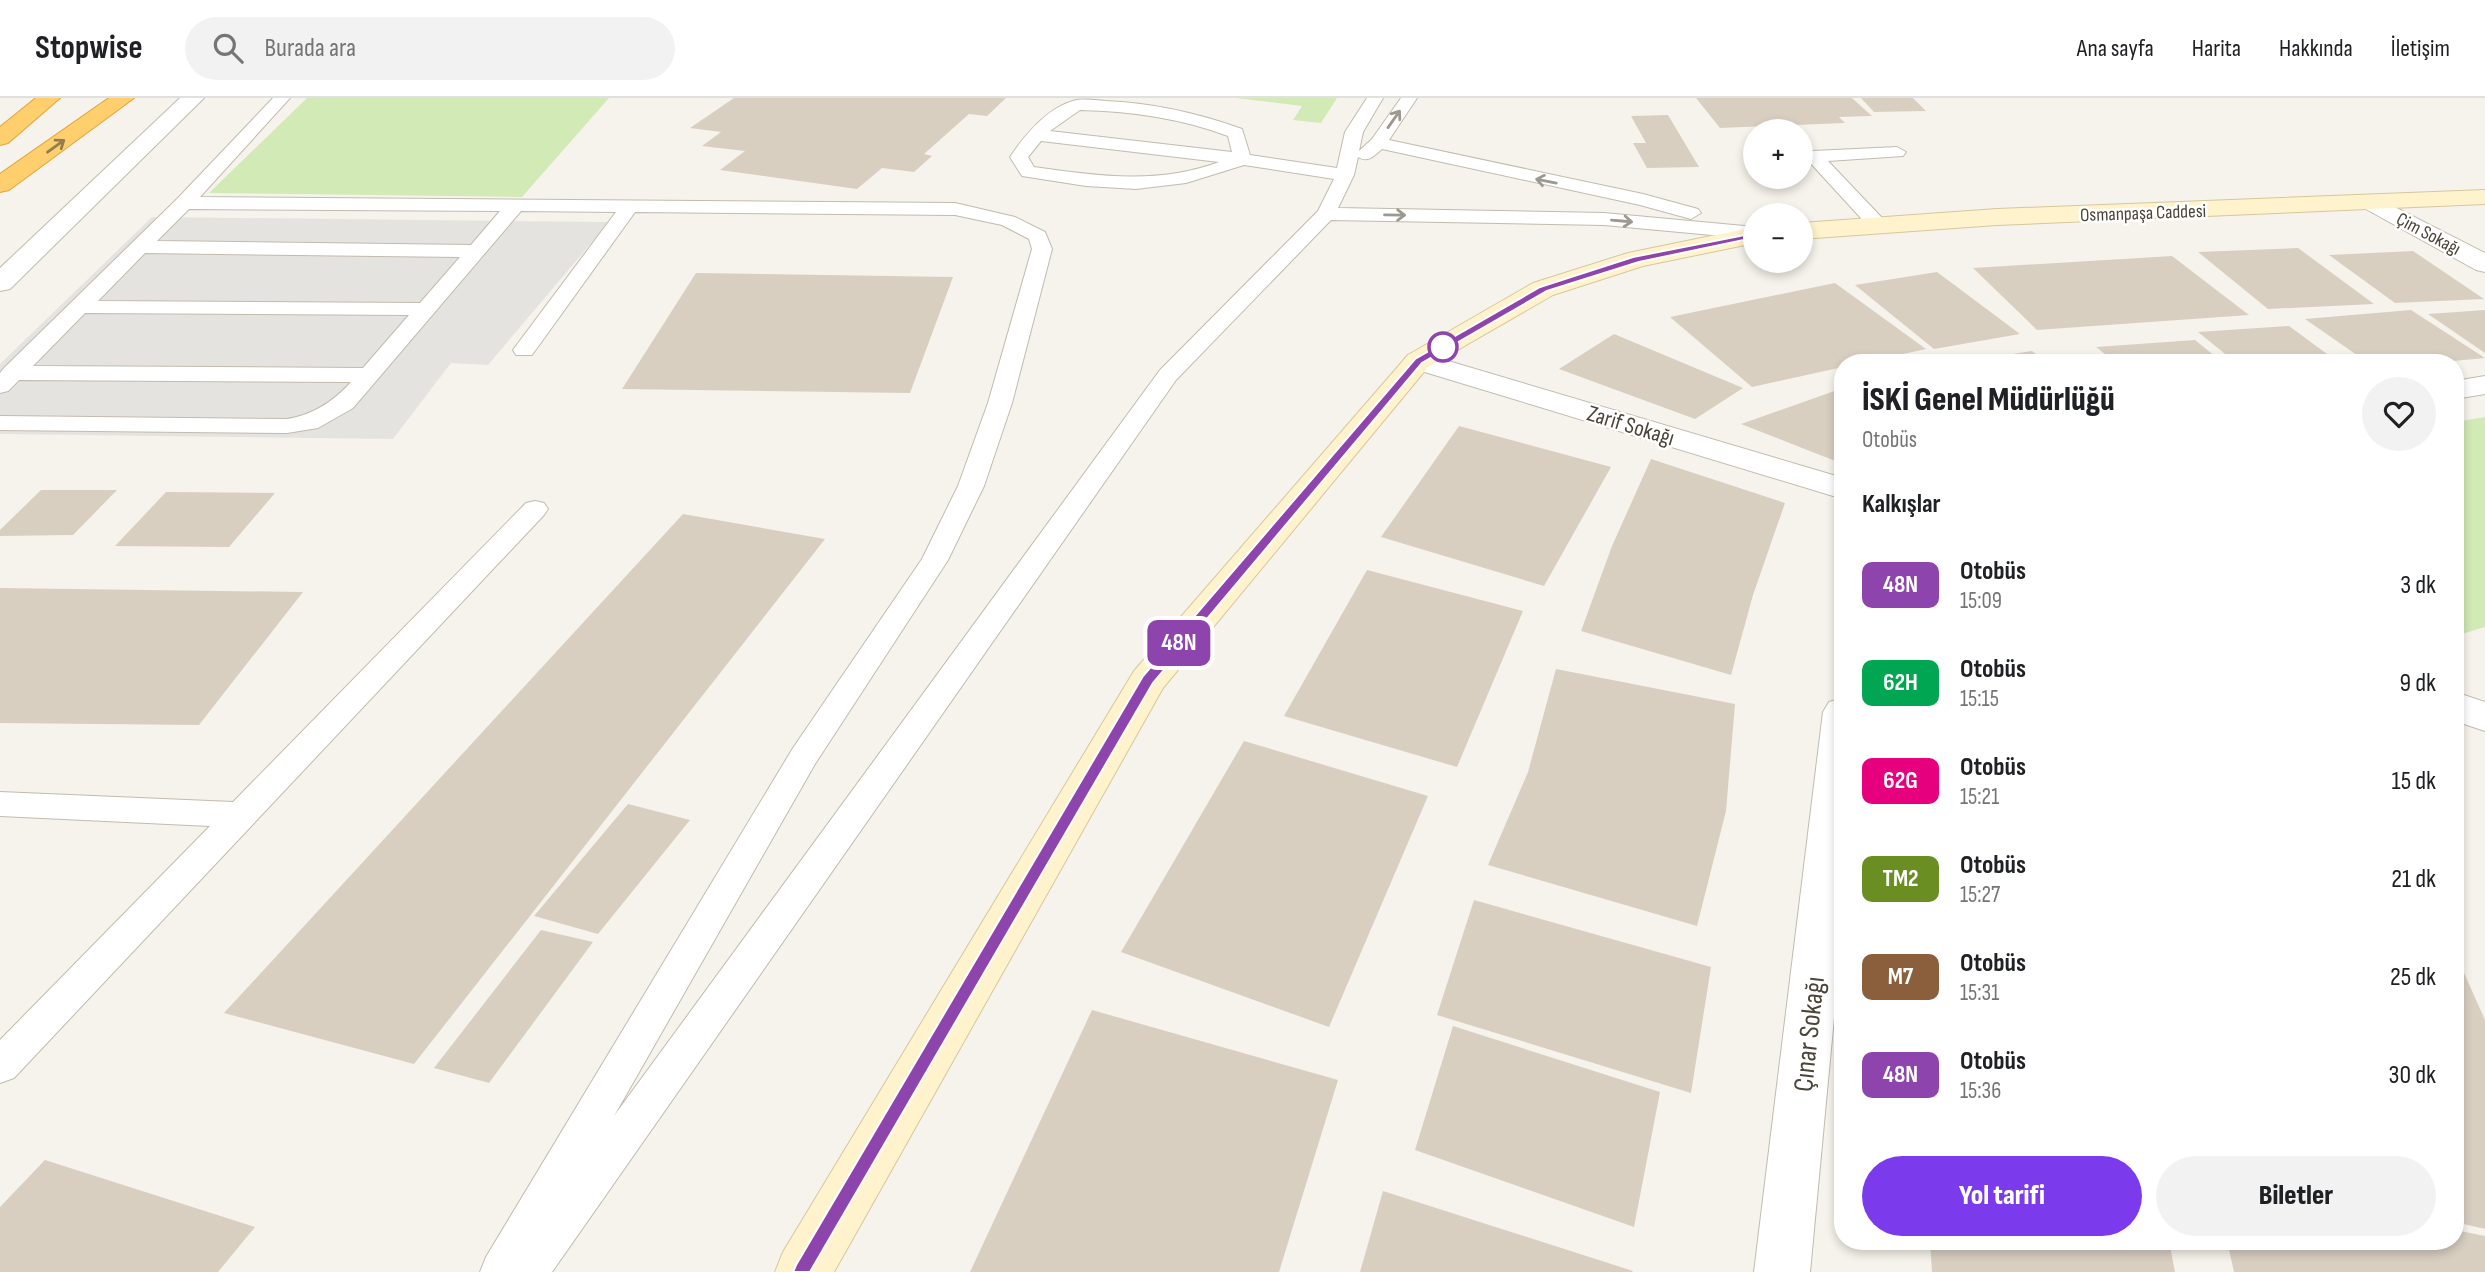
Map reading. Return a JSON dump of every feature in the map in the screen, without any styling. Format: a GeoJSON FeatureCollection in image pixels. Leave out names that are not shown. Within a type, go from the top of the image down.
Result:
{"type":"FeatureCollection","features":[{"type":"Feature","properties":{"kind":"highway"},"geometry":{"type":"LineString","coordinates":[[0,138],[49,98]]}},
{"type":"Feature","properties":{"kind":"highway"},"geometry":{"type":"LineString","coordinates":[[0,185],[123,98]]}},
{"type":"Feature","properties":{"kind":"main road","name":"Osmanpaşa Caddesi"},"geometry":{"type":"LineString","coordinates":[[1813,229],[2485,197]]}},
{"type":"Feature","properties":{"kind":"main road"},"geometry":{"type":"LineString","coordinates":[[803,1272],[1148,680],[1418,361],[1544,289],[1637,259],[1743,236]]}},
{"type":"Feature","properties":{"kind":"street"},"geometry":{"type":"LineString","coordinates":[[0,283],[193,98]]}},
{"type":"Feature","properties":{"kind":"street","name":"Çim Sokağı"},"geometry":{"type":"LineString","coordinates":[[2373,203],[2485,264]]}},
{"type":"Feature","properties":{"kind":"street","name":"Zarif Sokağı"},"geometry":{"type":"LineString","coordinates":[[1418,361],[1834,486]]}},
{"type":"Feature","properties":{"kind":"street"},"geometry":{"type":"LineString","coordinates":[[2464,388],[2485,385]]}},
{"type":"Feature","properties":{"kind":"street"},"geometry":{"type":"LineString","coordinates":[[2464,709],[2485,716]]}},
{"type":"Feature","properties":{"kind":"street","name":"Çınar Sokağı"},"geometry":{"type":"LineString","coordinates":[[1782,1272],[1834,795]]}},
{"type":"Feature","properties":{"kind":"lane"},"geometry":{"type":"LineString","coordinates":[[6,380],[184,203],[282,98]]}},
{"type":"Feature","properties":{"kind":"lane"},"geometry":{"type":"LineString","coordinates":[[526,1272],[1168,375],[1326,214],[1345,175],[1354,132],[1375,98]]}},
{"type":"Feature","properties":{"kind":"lane"},"geometry":{"type":"LineString","coordinates":[[1345,175],[1378,143],[1409,98]]}},
{"type":"Feature","properties":{"kind":"lane"},"geometry":{"type":"LineString","coordinates":[[1077,105],[1106,105],[1204,120],[1236,133],[1242,159],[1212,172],[1178,181],[1135,185],[1028,172],[1019,157],[1035,135],[1057,115],[1077,105]]}},
{"type":"Feature","properties":{"kind":"lane"},"geometry":{"type":"LineString","coordinates":[[1035,135],[1242,159],[1345,175]]}},
{"type":"Feature","properties":{"kind":"lane"},"geometry":{"type":"LineString","coordinates":[[1378,143],[1643,200],[1743,229]]}},
{"type":"Feature","properties":{"kind":"lane"},"geometry":{"type":"LineString","coordinates":[[1877,224],[1813,156],[1898,152]]}},
{"type":"Feature","properties":{"kind":"lane"},"geometry":{"type":"LineString","coordinates":[[184,203],[955,209],[1008,220],[1038,236],[1042,249],[1000,403],[971,486],[935,560],[804,756],[501,1272]]}},
{"type":"Feature","properties":{"kind":"lane"},"geometry":{"type":"LineString","coordinates":[[0,424],[287,426],[310,423],[345,403],[516,205]]}},
{"type":"Feature","properties":{"kind":"lane"},"geometry":{"type":"LineString","coordinates":[[524,350],[630,206]]}},
{"type":"Feature","properties":{"kind":"lane"},"geometry":{"type":"LineString","coordinates":[[1326,214],[1604,219],[1743,232]]}},
{"type":"Feature","properties":{"kind":"lane"},"geometry":{"type":"LineString","coordinates":[[140,247],[477,251]]}},
{"type":"Feature","properties":{"kind":"lane"},"geometry":{"type":"LineString","coordinates":[[80,307],[426,309]]}},
{"type":"Feature","properties":{"kind":"lane"},"geometry":{"type":"LineString","coordinates":[[6,380],[369,375]]}},
{"type":"Feature","properties":{"kind":"lane"},"geometry":{"type":"LineString","coordinates":[[0,1066],[535,509]]}},
{"type":"Feature","properties":{"kind":"lane"},"geometry":{"type":"LineString","coordinates":[[0,804],[241,815]]}},
{"type":"Feature","properties":{"kind":"green space"},"geometry":{"type":"Polygon","coordinates":[[[307,98],[609,98],[522,197],[209,193],[307,98]]]}},
{"type":"Feature","properties":{"kind":"green space"},"geometry":{"type":"Polygon","coordinates":[[[1236,98],[1337,98],[1321,123],[1293,120],[1302,106],[1236,98]]]}},
{"type":"Feature","properties":{"kind":"green space"},"geometry":{"type":"Polygon","coordinates":[[[2485,417],[2485,627],[2464,633],[2464,420],[2485,417]]]}},
{"type":"Feature","properties":{"kind":"shaded area"},"geometry":{"type":"Polygon","coordinates":[[[152,217],[609,222],[488,365],[451,363],[393,439],[0,434],[0,364],[152,217]]]}},
{"type":"Feature","properties":{"kind":"building"},"geometry":{"type":"Polygon","coordinates":[[[734,98],[1006,98],[987,116],[969,114],[924,154],[932,156],[914,172],[882,168],[857,189],[720,170],[745,151],[702,146],[721,132],[690,128],[734,98]]]}},
{"type":"Feature","properties":{"kind":"building"},"geometry":{"type":"Polygon","coordinates":[[[1696,98],[1852,98],[1872,116],[1839,117],[1845,123],[1813,124],[1813,119],[1743,119],[1743,127],[1720,128],[1696,98]]]}},
{"type":"Feature","properties":{"kind":"building"},"geometry":{"type":"Polygon","coordinates":[[[1861,98],[1913,98],[1926,111],[1874,112],[1861,98]]]}},
{"type":"Feature","properties":{"kind":"building"},"geometry":{"type":"Polygon","coordinates":[[[1668,115],[1699,167],[1647,168],[1633,143],[1646,143],[1631,116],[1668,115]]]}},
{"type":"Feature","properties":{"kind":"building"},"geometry":{"type":"Polygon","coordinates":[[[2298,248],[2374,304],[2268,309],[2198,252],[2298,248]]]}},
{"type":"Feature","properties":{"kind":"building"},"geometry":{"type":"Polygon","coordinates":[[[2413,251],[2484,299],[2395,303],[2329,255],[2413,251]]]}},
{"type":"Feature","properties":{"kind":"building"},"geometry":{"type":"Polygon","coordinates":[[[2172,256],[2249,315],[2037,330],[1973,268],[2172,256]]]}},
{"type":"Feature","properties":{"kind":"building"},"geometry":{"type":"Polygon","coordinates":[[[1937,272],[2020,334],[1934,349],[1855,285],[1937,272]]]}},
{"type":"Feature","properties":{"kind":"building"},"geometry":{"type":"Polygon","coordinates":[[[696,273],[953,277],[910,393],[622,389],[696,273]]]}},
{"type":"Feature","properties":{"kind":"building"},"geometry":{"type":"Polygon","coordinates":[[[1835,283],[1926,349],[1903,354],[1834,354],[1834,369],[1752,387],[1670,317],[1835,283]]]}},
{"type":"Feature","properties":{"kind":"building"},"geometry":{"type":"Polygon","coordinates":[[[2411,310],[2485,358],[2464,360],[2464,354],[2355,354],[2305,319],[2411,310]]]}},
{"type":"Feature","properties":{"kind":"building"},"geometry":{"type":"Polygon","coordinates":[[[2485,310],[2485,353],[2428,314],[2485,310]]]}},
{"type":"Feature","properties":{"kind":"building"},"geometry":{"type":"Polygon","coordinates":[[[2289,326],[2327,354],[2225,354],[2198,332],[2289,326]]]}},
{"type":"Feature","properties":{"kind":"building"},"geometry":{"type":"Polygon","coordinates":[[[1614,334],[1743,388],[1695,419],[1559,369],[1614,334]]]}},
{"type":"Feature","properties":{"kind":"building"},"geometry":{"type":"Polygon","coordinates":[[[2195,340],[2212,354],[2105,354],[2096,347],[2195,340]]]}},
{"type":"Feature","properties":{"kind":"building"},"geometry":{"type":"Polygon","coordinates":[[[2032,351],[2036,354],[2013,354],[2032,351]]]}},
{"type":"Feature","properties":{"kind":"building"},"geometry":{"type":"Polygon","coordinates":[[[1834,391],[1834,460],[1741,424],[1834,391]]]}},
{"type":"Feature","properties":{"kind":"building"},"geometry":{"type":"Polygon","coordinates":[[[1459,426],[1611,467],[1544,586],[1381,537],[1459,426]]]}},
{"type":"Feature","properties":{"kind":"building"},"geometry":{"type":"Polygon","coordinates":[[[1651,459],[1785,503],[1753,595],[1731,675],[1581,631],[1612,546],[1651,459]]]}},
{"type":"Feature","properties":{"kind":"building"},"geometry":{"type":"Polygon","coordinates":[[[41,490],[117,490],[73,535],[0,536],[0,530],[41,490]]]}},
{"type":"Feature","properties":{"kind":"building"},"geometry":{"type":"Polygon","coordinates":[[[166,492],[275,493],[229,547],[115,546],[166,492]]]}},
{"type":"Feature","properties":{"kind":"building"},"geometry":{"type":"Polygon","coordinates":[[[683,514],[825,539],[414,1064],[224,1013],[683,514]]]}},
{"type":"Feature","properties":{"kind":"building"},"geometry":{"type":"Polygon","coordinates":[[[1367,570],[1523,611],[1457,767],[1284,716],[1367,570]]]}},
{"type":"Feature","properties":{"kind":"building"},"geometry":{"type":"Polygon","coordinates":[[[0,588],[303,592],[199,725],[0,723],[0,588]]]}},
{"type":"Feature","properties":{"kind":"building"},"geometry":{"type":"Polygon","coordinates":[[[1556,669],[1735,704],[1726,811],[1697,926],[1488,865],[1528,772],[1556,669]]]}},
{"type":"Feature","properties":{"kind":"building"},"geometry":{"type":"Polygon","coordinates":[[[1244,741],[1428,796],[1329,1027],[1121,952],[1244,741]]]}},
{"type":"Feature","properties":{"kind":"building"},"geometry":{"type":"Polygon","coordinates":[[[628,804],[690,820],[598,934],[534,916],[628,804]]]}},
{"type":"Feature","properties":{"kind":"building"},"geometry":{"type":"Polygon","coordinates":[[[1474,900],[1711,967],[1691,1093],[1437,1015],[1474,900]]]}},
{"type":"Feature","properties":{"kind":"building"},"geometry":{"type":"Polygon","coordinates":[[[541,930],[593,942],[489,1083],[434,1068],[541,930]]]}},
{"type":"Feature","properties":{"kind":"building"},"geometry":{"type":"Polygon","coordinates":[[[2464,973],[2485,1020],[2485,1229],[2464,1224],[2464,973]]]}},
{"type":"Feature","properties":{"kind":"building"},"geometry":{"type":"Polygon","coordinates":[[[1092,1010],[1338,1080],[1279,1272],[970,1272],[1092,1010]]]}},
{"type":"Feature","properties":{"kind":"building"},"geometry":{"type":"Polygon","coordinates":[[[1453,1026],[1660,1092],[1634,1227],[1415,1150],[1453,1026]]]}},
{"type":"Feature","properties":{"kind":"building"},"geometry":{"type":"Polygon","coordinates":[[[45,1160],[255,1227],[218,1272],[0,1272],[0,1207],[45,1160]]]}},
{"type":"Feature","properties":{"kind":"building"},"geometry":{"type":"Polygon","coordinates":[[[1383,1191],[1633,1271],[1360,1272],[1383,1191]]]}},
{"type":"Feature","properties":{"kind":"building"},"geometry":{"type":"Polygon","coordinates":[[[2464,1232],[2485,1236],[2485,1272],[2234,1272],[2229,1250],[2464,1250],[2464,1232]]]}},
{"type":"Feature","properties":{"kind":"building"},"geometry":{"type":"Polygon","coordinates":[[[1931,1250],[2171,1250],[2175,1272],[1932,1272],[1931,1250]]]}},
{"type":"Feature","properties":{"kind":"bus line","name":"48N"},"geometry":{"type":"LineString","coordinates":[[803,1272],[1148,680],[1418,361],[1544,289],[1637,259],[1743,237]]}}]}
